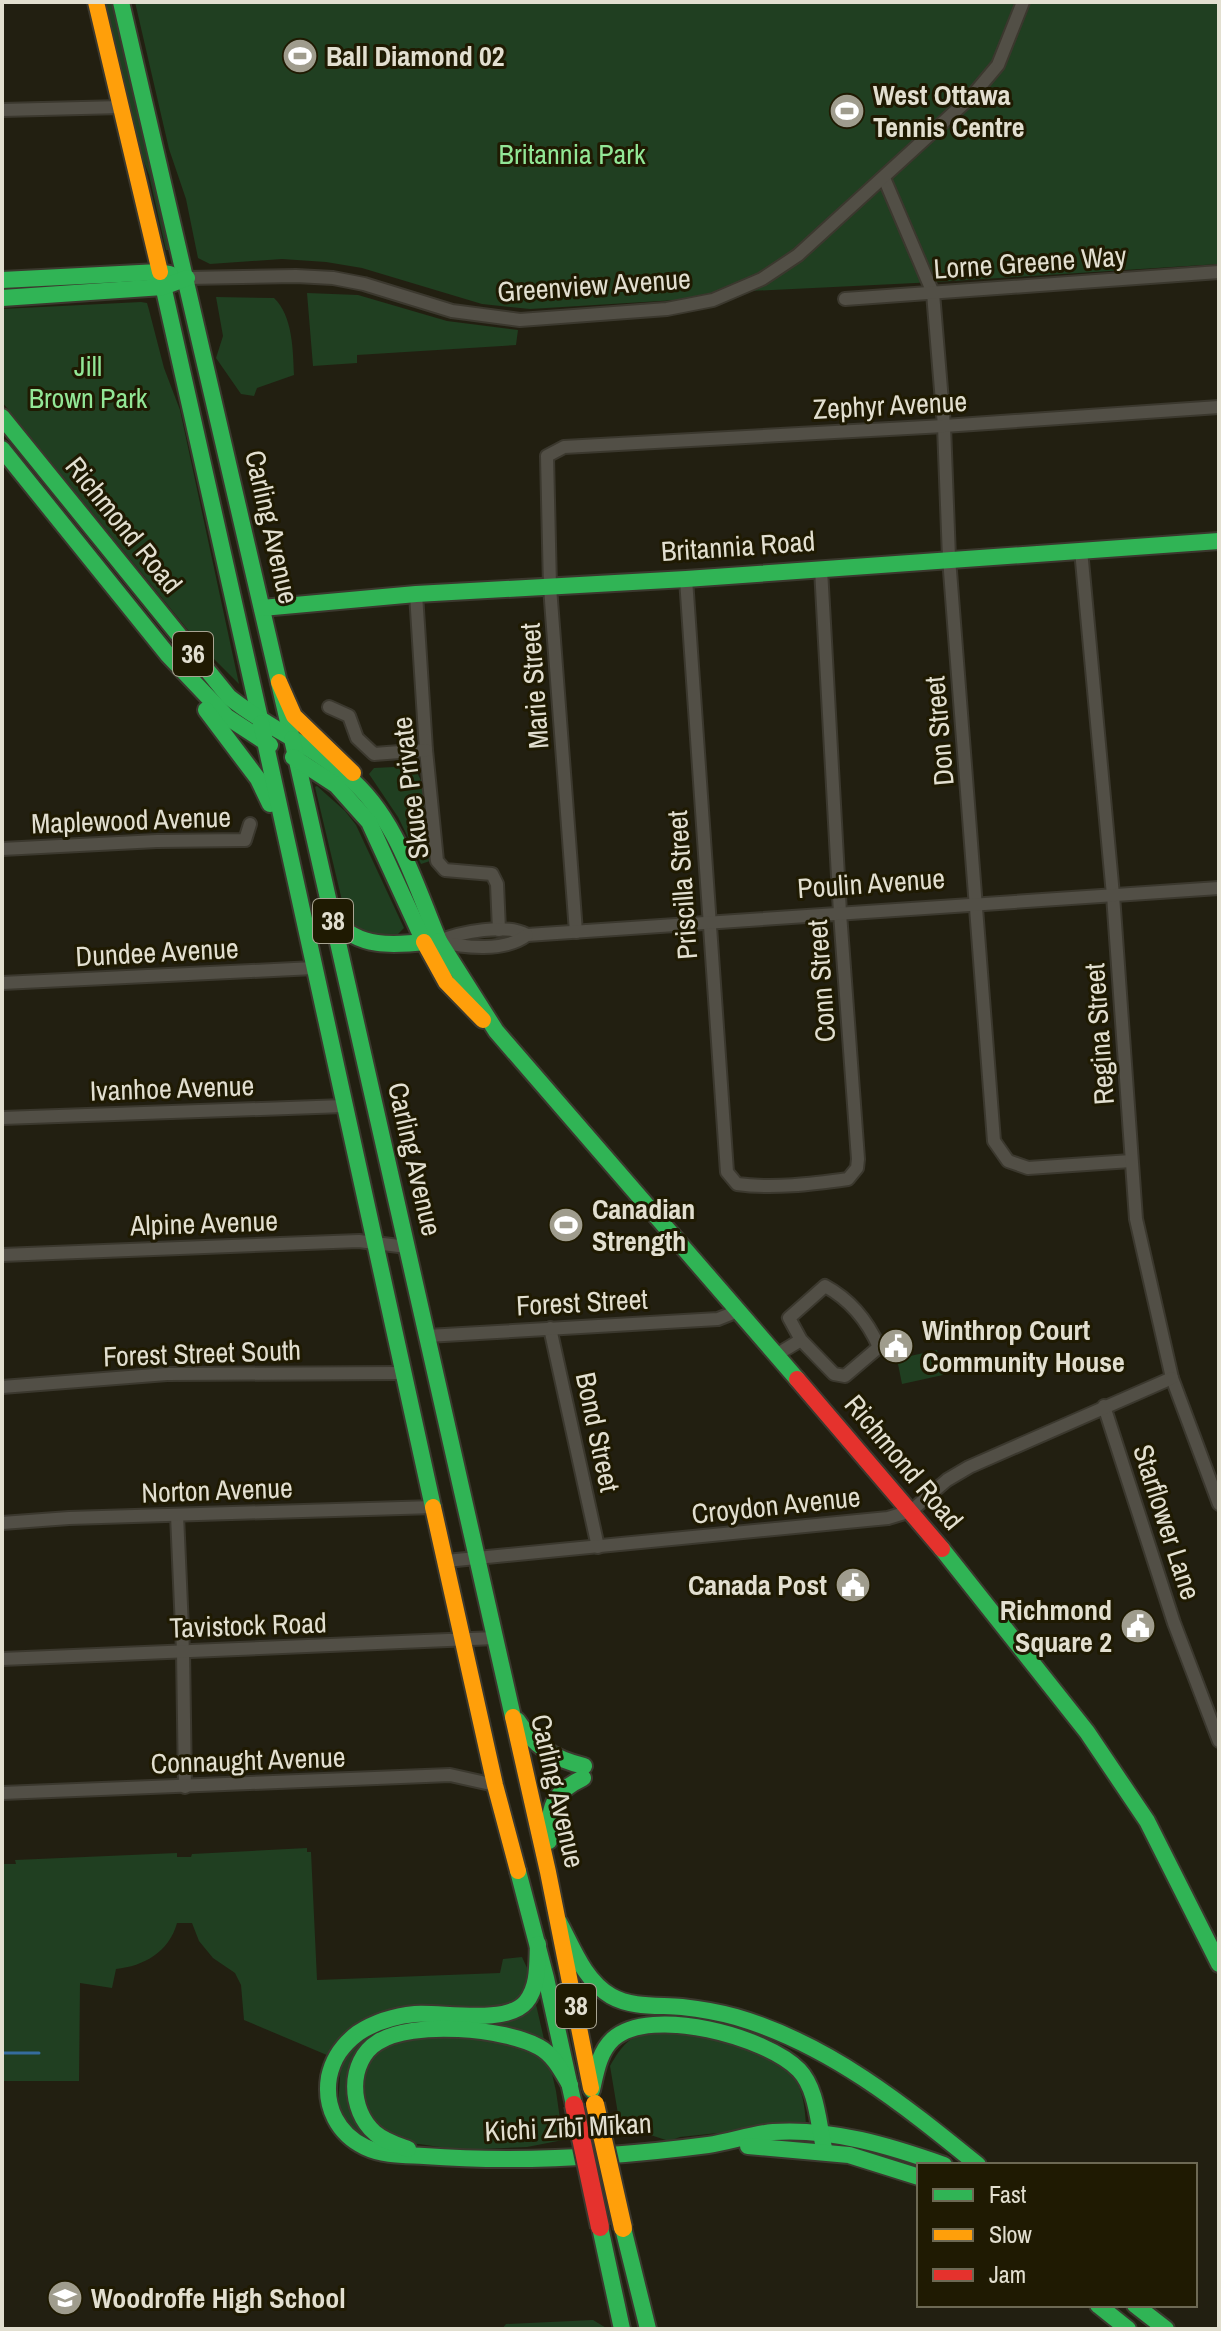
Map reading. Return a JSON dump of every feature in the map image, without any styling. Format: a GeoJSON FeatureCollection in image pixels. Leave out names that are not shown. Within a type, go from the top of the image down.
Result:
{"type":"FeatureCollection","features":[{"type":"Feature","properties":{"kind":"main road","name":"Carling Avenue"},"geometry":{"type":"LineString","coordinates":[[96,2],[266,743],[293,878],[495,1785],[538,1944],[622,2329]]}},
{"type":"Feature","properties":{"kind":"main road","name":"Carling Avenue"},"geometry":{"type":"LineString","coordinates":[[121,2],[187,278],[512,1710],[559,1922],[593,2097],[648,2329]]}},
{"type":"Feature","properties":{"kind":"main road"},"geometry":{"type":"LineString","coordinates":[[2,298],[187,278]]}},
{"type":"Feature","properties":{"kind":"main road"},"geometry":{"type":"LineString","coordinates":[[2,280],[161,280]]}},
{"type":"Feature","properties":{"kind":"main road","name":"Richmond Road"},"geometry":{"type":"LineString","coordinates":[[2,417],[221,688],[261,723],[337,768],[363,789],[386,824],[432,942]]}},
{"type":"Feature","properties":{"kind":"main road","name":"Richmond Road"},"geometry":{"type":"LineString","coordinates":[[2,449],[168,655],[227,717],[336,785],[369,822],[457,996],[496,1031],[911,1511],[1095,1743],[1147,1821],[1217,1954]]}},
{"type":"Feature","properties":{"kind":"main road","name":"Britannia Road"},"geometry":{"type":"LineString","coordinates":[[262,608],[416,594],[686,579],[1219,541]]}},
{"type":"Feature","properties":{"kind":"main road"},"geometry":{"type":"LineString","coordinates":[[119,594],[132,579]]}},
{"type":"Feature","properties":{"kind":"main road"},"geometry":{"type":"LineString","coordinates":[[168,655],[198,701],[263,787],[293,878]]}},
{"type":"Feature","properties":{"kind":"main road"},"geometry":{"type":"LineString","coordinates":[[279,682],[288,707],[296,718],[339,755],[363,789]]}},
{"type":"Feature","properties":{"kind":"main road"},"geometry":{"type":"LineString","coordinates":[[331,914],[344,934],[374,943]]}},
{"type":"Feature","properties":{"kind":"main road","name":"Poulin Avenue"},"geometry":{"type":"LineString","coordinates":[[374,943],[432,942]]}},
{"type":"Feature","properties":{"kind":"main road"},"geometry":{"type":"LineString","coordinates":[[348,986],[353,960],[374,943]]}},
{"type":"Feature","properties":{"kind":"main road"},"geometry":{"type":"LineString","coordinates":[[512,1710],[527,1736],[544,1751],[584,1772],[561,1790],[553,1802],[549,1822],[548,1872]]}},
{"type":"Feature","properties":{"kind":"main road"},"geometry":{"type":"LineString","coordinates":[[559,1922],[588,1973],[610,1995],[628,2002],[710,2011],[785,2034],[895,2099],[975,2163]]}},
{"type":"Feature","properties":{"kind":"main road","name":"Kichi Zībī Mīkan"},"geometry":{"type":"LineString","coordinates":[[538,1944],[535,1986],[521,2007],[497,2015],[431,2013],[386,2020],[356,2034],[335,2057],[328,2089],[332,2110],[342,2130],[367,2149],[396,2156],[479,2159],[620,2154],[711,2145],[771,2132],[819,2132],[882,2143],[938,2163]]}},
{"type":"Feature","properties":{"kind":"main road"},"geometry":{"type":"LineString","coordinates":[[593,2097],[605,2049],[624,2031],[646,2025],[704,2030],[766,2048],[793,2063],[810,2088],[825,2152]]}},
{"type":"Feature","properties":{"kind":"main road"},"geometry":{"type":"LineString","coordinates":[[428,2157],[376,2133],[357,2106],[354,2086],[360,2063],[380,2041],[397,2033],[429,2030],[514,2036],[548,2053],[570,2085]]}},
{"type":"Feature","properties":{"kind":"main road","name":"Kichi Zībī Mīkan"},"geometry":{"type":"LineString","coordinates":[[711,2145],[825,2152],[868,2160],[917,2176]]}},
{"type":"Feature","properties":{"kind":"main road"},"geometry":{"type":"LineString","coordinates":[[1100,2307],[1128,2329]]}},
{"type":"Feature","properties":{"kind":"main road"},"geometry":{"type":"LineString","coordinates":[[1138,2307],[1166,2329]]}},
{"type":"Feature","properties":{"kind":"street","name":"Greenview Avenue"},"geometry":{"type":"LineString","coordinates":[[187,278],[333,278],[452,311],[510,319],[667,309],[713,300],[774,272],[809,246],[972,96],[998,65],[1023,2]]}},
{"type":"Feature","properties":{"kind":"street"},"geometry":{"type":"LineString","coordinates":[[2,110],[122,107]]}},
{"type":"Feature","properties":{"kind":"street","name":"Don Street"},"geometry":{"type":"LineString","coordinates":[[884,178],[933,293],[944,426],[949,558],[994,1141],[1008,1161],[1028,1168],[1131,1161]]}},
{"type":"Feature","properties":{"kind":"street","name":"Lorne Greene Way"},"geometry":{"type":"LineString","coordinates":[[845,299],[1219,272]]}},
{"type":"Feature","properties":{"kind":"street","name":"Zephyr Avenue"},"geometry":{"type":"LineString","coordinates":[[564,447],[1219,407]]}},
{"type":"Feature","properties":{"kind":"street","name":"Marie Street"},"geometry":{"type":"LineString","coordinates":[[564,447],[547,456],[550,587],[576,932]]}},
{"type":"Feature","properties":{"kind":"street","name":"Regina Street"},"geometry":{"type":"LineString","coordinates":[[1081,550],[1113,895],[1136,1219],[1172,1378],[1219,1504]]}},
{"type":"Feature","properties":{"kind":"street","name":"Conn Street"},"geometry":{"type":"LineString","coordinates":[[737,1184],[820,1183],[848,1179],[857,1168],[821,569]]}},
{"type":"Feature","properties":{"kind":"street","name":"Priscilla Street"},"geometry":{"type":"LineString","coordinates":[[686,579],[727,1172],[737,1184]]}},
{"type":"Feature","properties":{"kind":"street","name":"Skuce Private"},"geometry":{"type":"LineString","coordinates":[[416,594],[436,854],[445,870],[492,874],[497,884],[499,930]]}},
{"type":"Feature","properties":{"kind":"street"},"geometry":{"type":"LineString","coordinates":[[329,707],[349,716],[357,738],[374,754],[426,750]]}},
{"type":"Feature","properties":{"kind":"street","name":"Maplewood Avenue"},"geometry":{"type":"LineString","coordinates":[[2,849],[245,840],[250,824]]}},
{"type":"Feature","properties":{"kind":"street","name":"Poulin Avenue"},"geometry":{"type":"LineString","coordinates":[[432,942],[458,934],[499,930],[517,929],[527,935],[1219,888]]}},
{"type":"Feature","properties":{"kind":"street","name":"Poulin Avenue"},"geometry":{"type":"LineString","coordinates":[[432,942],[462,947],[517,943],[527,935]]}},
{"type":"Feature","properties":{"kind":"street","name":"Dundee Avenue"},"geometry":{"type":"LineString","coordinates":[[2,983],[314,968]]}},
{"type":"Feature","properties":{"kind":"street","name":"Ivanhoe Avenue"},"geometry":{"type":"LineString","coordinates":[[2,1118],[344,1106]]}},
{"type":"Feature","properties":{"kind":"street","name":"Alpine Avenue"},"geometry":{"type":"LineString","coordinates":[[2,1255],[376,1242],[407,1247]]}},
{"type":"Feature","properties":{"kind":"street"},"geometry":{"type":"LineString","coordinates":[[825,1286],[842,1295],[870,1328],[879,1347],[845,1376],[834,1374],[801,1340],[789,1318],[825,1286]]}},
{"type":"Feature","properties":{"kind":"street","name":"Forest Street"},"geometry":{"type":"LineString","coordinates":[[427,1336],[718,1319],[738,1311]]}},
{"type":"Feature","properties":{"kind":"street","name":"Bond Street"},"geometry":{"type":"LineString","coordinates":[[550,1328],[598,1547]]}},
{"type":"Feature","properties":{"kind":"street"},"geometry":{"type":"LineString","coordinates":[[776,1355],[801,1340]]}},
{"type":"Feature","properties":{"kind":"street","name":"Forest Street South"},"geometry":{"type":"LineString","coordinates":[[2,1387],[167,1374],[404,1373]]}},
{"type":"Feature","properties":{"kind":"street","name":"Croydon Avenue"},"geometry":{"type":"LineString","coordinates":[[446,1561],[888,1518],[911,1511],[947,1480],[969,1467],[1172,1378]]}},
{"type":"Feature","properties":{"kind":"street","name":"Starflower Lane"},"geometry":{"type":"LineString","coordinates":[[1104,1406],[1174,1623],[1219,1741]]}},
{"type":"Feature","properties":{"kind":"street","name":"Norton Avenue"},"geometry":{"type":"LineString","coordinates":[[2,1523],[434,1507]]}},
{"type":"Feature","properties":{"kind":"street"},"geometry":{"type":"LineString","coordinates":[[177,1515],[185,1787]]}},
{"type":"Feature","properties":{"kind":"street","name":"Tavistock Road"},"geometry":{"type":"LineString","coordinates":[[2,1659],[495,1638]]}},
{"type":"Feature","properties":{"kind":"street","name":"Connaught Avenue"},"geometry":{"type":"LineString","coordinates":[[2,1793],[441,1775],[495,1785]]}},
{"type":"Feature","properties":{"kind":"green space"},"geometry":{"type":"Polygon","coordinates":[[[104,2],[113,2],[170,250],[166,250],[149,175],[136,140],[104,2]]]}},
{"type":"Feature","properties":{"kind":"green space","name":"Britannia Park"},"geometry":{"type":"Polygon","coordinates":[[[135,2],[1219,2],[1219,264],[710,293],[677,300],[530,309],[482,304],[362,268],[326,262],[282,259],[210,264],[198,258],[186,199],[169,149],[135,2]]]}},
{"type":"Feature","properties":{"kind":"green space"},"geometry":{"type":"Polygon","coordinates":[[[307,293],[358,295],[447,321],[518,330],[516,345],[357,355],[357,363],[313,366],[307,293]]]}},
{"type":"Feature","properties":{"kind":"green space"},"geometry":{"type":"Polygon","coordinates":[[[216,297],[274,298],[288,324],[294,375],[257,388],[254,396],[241,394],[216,358],[223,336],[216,297]]]}},
{"type":"Feature","properties":{"kind":"green space","name":"Jill Brown Park"},"geometry":{"type":"Polygon","coordinates":[[[147,303],[164,368],[180,410],[239,684],[201,646],[2,402],[2,309],[147,303]]]}},
{"type":"Feature","properties":{"kind":"green space"},"geometry":{"type":"Polygon","coordinates":[[[414,766],[424,787],[433,860],[421,864],[398,817],[369,774],[374,768],[414,766]]]}},
{"type":"Feature","properties":{"kind":"green space"},"geometry":{"type":"Polygon","coordinates":[[[317,786],[356,825],[404,928],[398,934],[363,935],[349,930],[317,786]]]}},
{"type":"Feature","properties":{"kind":"green space"},"geometry":{"type":"Polygon","coordinates":[[[937,1350],[943,1375],[902,1384],[897,1359],[937,1350]]]}},
{"type":"Feature","properties":{"kind":"green space"},"geometry":{"type":"Polygon","coordinates":[[[307,1848],[307,1852],[311,1852],[317,1980],[500,1973],[503,1959],[522,1957],[528,1970],[556,2091],[563,2140],[527,2147],[460,2150],[419,2144],[372,2143],[361,2137],[338,2108],[341,2061],[244,2020],[241,1985],[235,1973],[213,1958],[199,1941],[192,1923],[177,1923],[168,1942],[154,1956],[136,1965],[116,1969],[112,1988],[80,1983],[79,2081],[2,2081],[2,1864],[16,1864],[15,1860],[177,1853],[177,1857],[191,1857],[192,1854],[307,1848]]]}},
{"type":"Feature","properties":{"kind":"green space"},"geometry":{"type":"Polygon","coordinates":[[[660,2031],[737,2045],[774,2060],[799,2087],[806,2124],[680,2137],[669,2141],[638,2131],[621,2132],[610,2066],[629,2041],[642,2034],[660,2031]]]}},
{"type":"Feature","properties":{"kind":"green space"},"geometry":{"type":"Polygon","coordinates":[[[593,2320],[608,2329],[502,2329],[506,2324],[593,2320]]]}},
{"type":"Feature","properties":{"kind":"waterway"},"geometry":{"type":"LineString","coordinates":[[2,2053],[39,2053]]}},
{"type":"Feature","properties":{"kind":"traffic: fast"},"geometry":{"type":"LineString","coordinates":[[121,2],[292,739]]}},
{"type":"Feature","properties":{"kind":"traffic: fast"},"geometry":{"type":"LineString","coordinates":[[160,272],[261,723]]}},
{"type":"Feature","properties":{"kind":"traffic: fast"},"geometry":{"type":"LineString","coordinates":[[2,280],[170,274]]}},
{"type":"Feature","properties":{"kind":"traffic: fast"},"geometry":{"type":"LineString","coordinates":[[2,298],[163,287],[187,278]]}},
{"type":"Feature","properties":{"kind":"traffic: fast"},"geometry":{"type":"LineString","coordinates":[[2,417],[229,697],[333,765],[364,792],[379,811],[402,852],[439,941],[383,944],[357,937],[335,920]]}},
{"type":"Feature","properties":{"kind":"traffic: fast"},"geometry":{"type":"LineString","coordinates":[[2,449],[168,655],[227,717],[270,745]]}},
{"type":"Feature","properties":{"kind":"traffic: fast"},"geometry":{"type":"LineString","coordinates":[[262,608],[416,594],[686,579],[1219,541]]}},
{"type":"Feature","properties":{"kind":"traffic: fast"},"geometry":{"type":"LineString","coordinates":[[206,710],[258,779],[270,804]]}},
{"type":"Feature","properties":{"kind":"traffic: fast"},"geometry":{"type":"LineString","coordinates":[[261,723],[433,1507]]}},
{"type":"Feature","properties":{"kind":"traffic: fast"},"geometry":{"type":"LineString","coordinates":[[292,739],[513,1717]]}},
{"type":"Feature","properties":{"kind":"traffic: fast"},"geometry":{"type":"LineString","coordinates":[[293,757],[336,785],[369,822],[424,942]]}},
{"type":"Feature","properties":{"kind":"traffic: fast"},"geometry":{"type":"LineString","coordinates":[[439,941],[496,1031],[797,1379]]}},
{"type":"Feature","properties":{"kind":"traffic: fast"},"geometry":{"type":"LineString","coordinates":[[942,1549],[1087,1732],[1147,1821],[1219,1964]]}},
{"type":"Feature","properties":{"kind":"traffic: fast"},"geometry":{"type":"LineString","coordinates":[[517,1720],[530,1737],[546,1750],[563,1760],[584,1766]]}},
{"type":"Feature","properties":{"kind":"traffic: fast"},"geometry":{"type":"LineString","coordinates":[[549,1841],[554,1803],[564,1790],[583,1778]]}},
{"type":"Feature","properties":{"kind":"traffic: fast"},"geometry":{"type":"LineString","coordinates":[[518,1871],[574,2105]]}},
{"type":"Feature","properties":{"kind":"traffic: fast"},"geometry":{"type":"LineString","coordinates":[[559,1922],[586,1972],[611,1996],[637,2004],[729,2015],[803,2043],[893,2099],[976,2163]]}},
{"type":"Feature","properties":{"kind":"traffic: fast"},"geometry":{"type":"LineString","coordinates":[[538,1944],[533,1989],[526,2002],[517,2009],[474,2016],[400,2016],[371,2026],[347,2042],[333,2064],[328,2088],[331,2109],[347,2135],[365,2147],[387,2154],[530,2159],[673,2149],[716,2144],[765,2133],[795,2131],[860,2140],[938,2163]]}},
{"type":"Feature","properties":{"kind":"traffic: fast"},"geometry":{"type":"LineString","coordinates":[[592,2090],[604,2050],[613,2039],[631,2029],[654,2025],[708,2029],[762,2046],[799,2070],[814,2098],[825,2152]]}},
{"type":"Feature","properties":{"kind":"traffic: fast"},"geometry":{"type":"LineString","coordinates":[[408,2149],[375,2133],[366,2124],[356,2100],[355,2086],[361,2061],[368,2050],[393,2035],[458,2029],[524,2040],[549,2054],[570,2085]]}},
{"type":"Feature","properties":{"kind":"traffic: fast"},"geometry":{"type":"LineString","coordinates":[[748,2146],[849,2155],[917,2176]]}},
{"type":"Feature","properties":{"kind":"traffic: fast"},"geometry":{"type":"LineString","coordinates":[[600,2227],[622,2329]]}},
{"type":"Feature","properties":{"kind":"traffic: fast"},"geometry":{"type":"LineString","coordinates":[[623,2228],[648,2329]]}},
{"type":"Feature","properties":{"kind":"traffic: fast"},"geometry":{"type":"LineString","coordinates":[[1100,2307],[1128,2329]]}},
{"type":"Feature","properties":{"kind":"traffic: fast"},"geometry":{"type":"LineString","coordinates":[[1138,2307],[1166,2329]]}},
{"type":"Feature","properties":{"kind":"traffic: slow"},"geometry":{"type":"LineString","coordinates":[[96,2],[160,272]]}},
{"type":"Feature","properties":{"kind":"traffic: slow"},"geometry":{"type":"LineString","coordinates":[[279,682],[294,716],[353,773]]}},
{"type":"Feature","properties":{"kind":"traffic: slow"},"geometry":{"type":"LineString","coordinates":[[424,942],[446,982],[483,1020]]}},
{"type":"Feature","properties":{"kind":"traffic: slow"},"geometry":{"type":"LineString","coordinates":[[433,1507],[495,1785],[518,1871]]}},
{"type":"Feature","properties":{"kind":"traffic: slow"},"geometry":{"type":"LineString","coordinates":[[513,1717],[591,2088]]}},
{"type":"Feature","properties":{"kind":"traffic: slow"},"geometry":{"type":"LineString","coordinates":[[595,2104],[623,2228]]}},
{"type":"Feature","properties":{"kind":"traffic: jam"},"geometry":{"type":"LineString","coordinates":[[797,1379],[942,1549]]}},
{"type":"Feature","properties":{"kind":"traffic: jam"},"geometry":{"type":"LineString","coordinates":[[574,2105],[600,2227]]}},
{"type":"Feature","properties":{"kind":"place","name":"Ball Diamond 02"},"geometry":{"type":"Point","coordinates":[300,56]}},
{"type":"Feature","properties":{"kind":"place","name":"West Ottawa Tennis Centre"},"geometry":{"type":"Point","coordinates":[847,111]}},
{"type":"Feature","properties":{"kind":"place","name":"Canadian Strength"},"geometry":{"type":"Point","coordinates":[566,1225]}},
{"type":"Feature","properties":{"kind":"place","name":"Winthrop Court Community House"},"geometry":{"type":"Point","coordinates":[896,1346]}},
{"type":"Feature","properties":{"kind":"place","name":"Canada Post"},"geometry":{"type":"Point","coordinates":[853,1585]}},
{"type":"Feature","properties":{"kind":"place","name":"Richmond Square 2"},"geometry":{"type":"Point","coordinates":[1138,1626]}},
{"type":"Feature","properties":{"kind":"place","name":"Woodroffe High School"},"geometry":{"type":"Point","coordinates":[65,2298]}}]}
